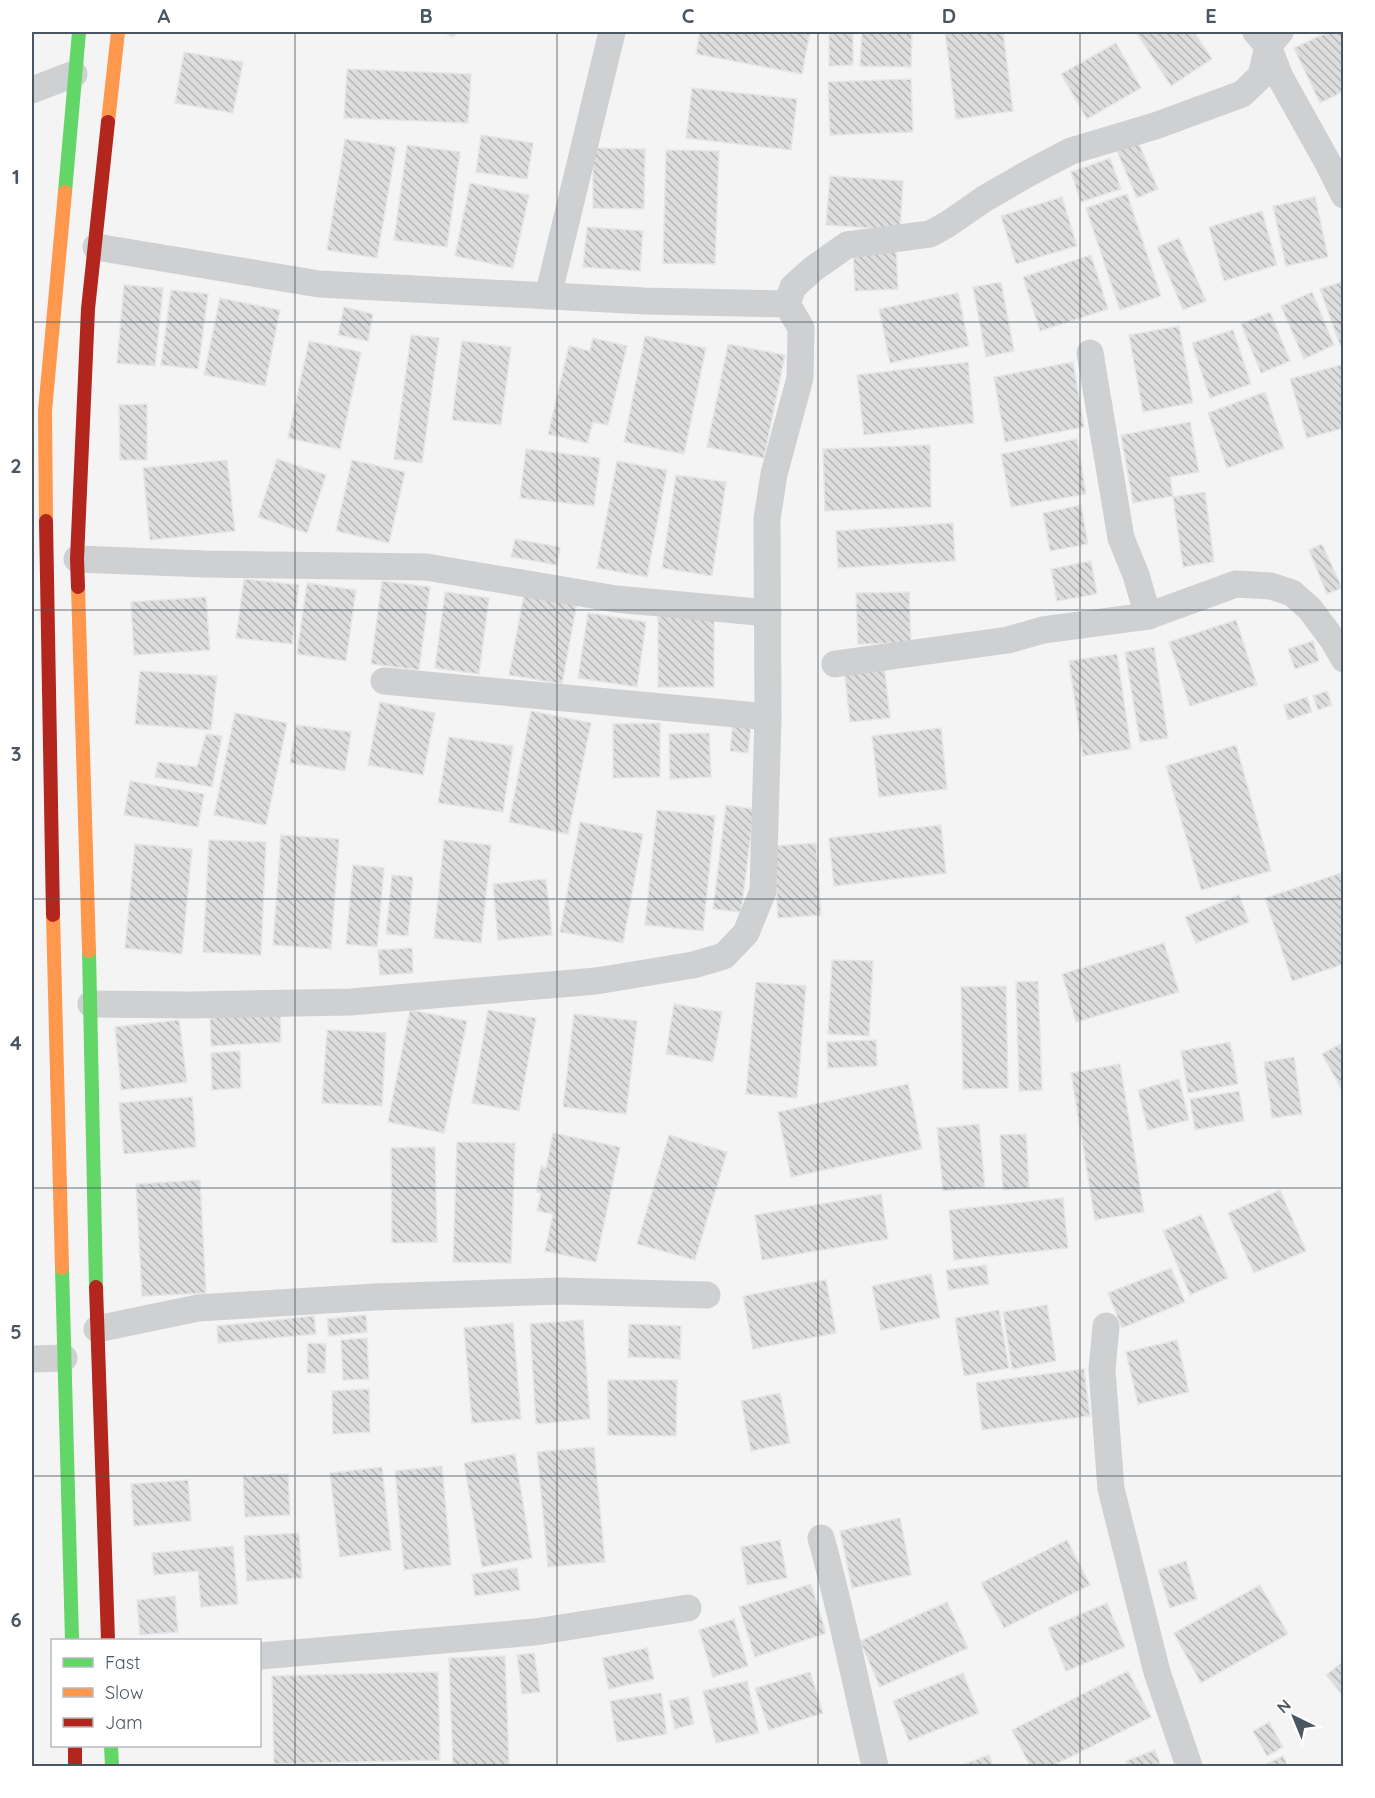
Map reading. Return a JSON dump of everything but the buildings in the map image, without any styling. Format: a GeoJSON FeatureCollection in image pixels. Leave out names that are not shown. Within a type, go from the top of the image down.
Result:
{"type":"FeatureCollection","features":[{"type":"Feature","properties":{"kind":"street"},"geometry":{"type":"LineString","coordinates":[[72,1639],[64,1358],[41,805],[45,411],[79,32]]}},
{"type":"Feature","properties":{"kind":"street"},"geometry":{"type":"LineString","coordinates":[[108,1639],[77,559],[88,309],[118,32]]}},
{"type":"Feature","properties":{"kind":"street"},"geometry":{"type":"LineString","coordinates":[[548,296],[612,32]]}},
{"type":"Feature","properties":{"kind":"street"},"geometry":{"type":"LineString","coordinates":[[1268,36],[1280,77],[1344,195]]}},
{"type":"Feature","properties":{"kind":"street"},"geometry":{"type":"LineString","coordinates":[[91,1004],[351,1002],[596,981],[693,965],[724,956],[746,933],[763,891],[768,717],[767,519],[774,474],[800,378],[801,328],[787,304],[793,287],[813,269],[847,245],[930,234],[984,199],[1071,151],[1155,126],[1242,94],[1261,76],[1268,36]]}},
{"type":"Feature","properties":{"kind":"street"},"geometry":{"type":"LineString","coordinates":[[32,90],[74,74]]}},
{"type":"Feature","properties":{"kind":"street"},"geometry":{"type":"LineString","coordinates":[[96,247],[319,284],[645,301],[787,304]]}},
{"type":"Feature","properties":{"kind":"street"},"geometry":{"type":"LineString","coordinates":[[1090,353],[1122,538],[1148,616]]}},
{"type":"Feature","properties":{"kind":"street"},"geometry":{"type":"LineString","coordinates":[[77,559],[205,564],[426,567],[616,599],[768,613]]}},
{"type":"Feature","properties":{"kind":"street"},"geometry":{"type":"LineString","coordinates":[[836,664],[1008,640],[1043,630],[1148,616],[1236,584],[1271,586],[1292,593],[1310,609],[1333,640],[1344,660]]}},
{"type":"Feature","properties":{"kind":"street"},"geometry":{"type":"LineString","coordinates":[[384,681],[768,717]]}},
{"type":"Feature","properties":{"kind":"street"},"geometry":{"type":"LineString","coordinates":[[98,1329],[198,1308],[364,1298],[560,1291],[707,1295]]}},
{"type":"Feature","properties":{"kind":"street"},"geometry":{"type":"LineString","coordinates":[[1106,1326],[1102,1370],[1111,1489],[1157,1672],[1190,1767]]}},
{"type":"Feature","properties":{"kind":"street"},"geometry":{"type":"LineString","coordinates":[[32,1359],[64,1358]]}},
{"type":"Feature","properties":{"kind":"street"},"geometry":{"type":"LineString","coordinates":[[821,1538],[839,1602],[875,1767]]}},
{"type":"Feature","properties":{"kind":"street"},"geometry":{"type":"LineString","coordinates":[[261,1656],[535,1632],[688,1608]]}},
{"type":"Feature","properties":{"kind":"street"},"geometry":{"type":"LineString","coordinates":[[75,1747],[75,1767]]}},
{"type":"Feature","properties":{"kind":"street"},"geometry":{"type":"LineString","coordinates":[[111,1747],[112,1767]]}},
{"type":"Feature","properties":{"kind":"traffic: fast"},"geometry":{"type":"LineString","coordinates":[[65,192],[79,32]]}},
{"type":"Feature","properties":{"kind":"traffic: fast"},"geometry":{"type":"LineString","coordinates":[[89,951],[96,1287]]}},
{"type":"Feature","properties":{"kind":"traffic: fast"},"geometry":{"type":"LineString","coordinates":[[62,1268],[72,1639]]}},
{"type":"Feature","properties":{"kind":"traffic: fast"},"geometry":{"type":"LineString","coordinates":[[111,1747],[112,1766]]}},
{"type":"Feature","properties":{"kind":"traffic: slow"},"geometry":{"type":"LineString","coordinates":[[108,122],[118,32]]}},
{"type":"Feature","properties":{"kind":"traffic: slow"},"geometry":{"type":"LineString","coordinates":[[46,521],[45,411],[65,192]]}},
{"type":"Feature","properties":{"kind":"traffic: slow"},"geometry":{"type":"LineString","coordinates":[[78,587],[89,951]]}},
{"type":"Feature","properties":{"kind":"traffic: slow"},"geometry":{"type":"LineString","coordinates":[[53,915],[62,1268]]}},
{"type":"Feature","properties":{"kind":"traffic: jam"},"geometry":{"type":"LineString","coordinates":[[78,587],[77,559],[88,309],[108,122]]}},
{"type":"Feature","properties":{"kind":"traffic: jam"},"geometry":{"type":"LineString","coordinates":[[46,521],[53,915]]}},
{"type":"Feature","properties":{"kind":"traffic: jam"},"geometry":{"type":"LineString","coordinates":[[96,1287],[108,1639]]}},
{"type":"Feature","properties":{"kind":"traffic: jam"},"geometry":{"type":"LineString","coordinates":[[75,1747],[75,1766]]}}]}
